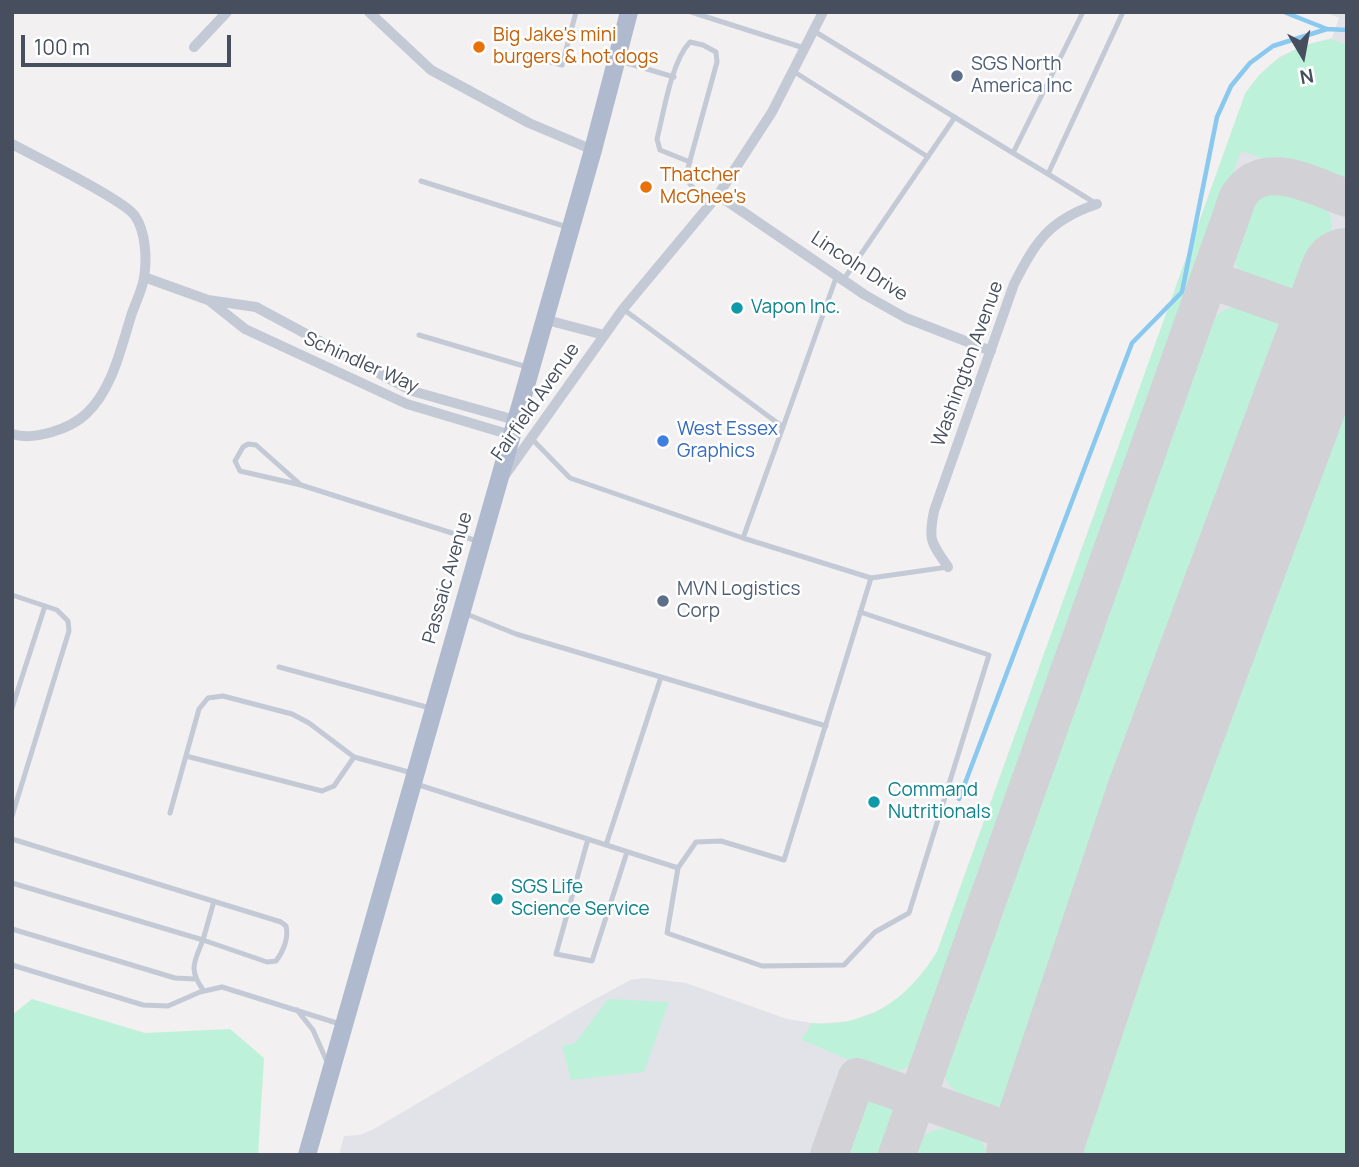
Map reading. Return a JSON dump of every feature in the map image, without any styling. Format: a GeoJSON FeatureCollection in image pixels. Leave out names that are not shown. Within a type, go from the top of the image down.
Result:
{"type":"FeatureCollection","features":[{"type":"Feature","properties":{"kind":"main road","name":"Passaic Avenue"},"geometry":{"type":"LineString","coordinates":[[307,1155],[593,150],[629,12]]}},
{"type":"Feature","properties":{"kind":"street"},"geometry":{"type":"LineString","coordinates":[[194,47],[227,12]]}},
{"type":"Feature","properties":{"kind":"street"},"geometry":{"type":"LineString","coordinates":[[369,12],[431,69],[529,123],[593,150]]}},
{"type":"Feature","properties":{"kind":"street","name":"Fairfield Avenue"},"geometry":{"type":"LineString","coordinates":[[495,489],[623,309],[715,198],[772,112],[823,12]]}},
{"type":"Feature","properties":{"kind":"street"},"geometry":{"type":"LineString","coordinates":[[12,144],[134,213],[145,243],[144,277],[114,368],[101,396],[86,415],[68,426],[21,437],[12,434]]}},
{"type":"Feature","properties":{"kind":"street","name":"Lincoln Drive"},"geometry":{"type":"LineString","coordinates":[[715,198],[906,318],[990,351]]}},
{"type":"Feature","properties":{"kind":"street","name":"Washington Avenue"},"geometry":{"type":"LineString","coordinates":[[948,567],[934,547],[929,534],[934,511],[1014,284],[1032,249],[1052,227],[1076,211],[1097,204]]}},
{"type":"Feature","properties":{"kind":"street","name":"Schindler Way"},"geometry":{"type":"LineString","coordinates":[[144,277],[208,300],[256,307],[412,391],[513,428]]}},
{"type":"Feature","properties":{"kind":"street","name":"Schindler Way"},"geometry":{"type":"LineString","coordinates":[[208,300],[245,329],[407,404],[513,428]]}},
{"type":"Feature","properties":{"kind":"street","name":"Fairfield Avenue"},"geometry":{"type":"LineString","coordinates":[[543,319],[604,335]]}},
{"type":"Feature","properties":{"kind":"lane"},"geometry":{"type":"LineString","coordinates":[[520,54],[562,65],[576,12]]}},
{"type":"Feature","properties":{"kind":"lane"},"geometry":{"type":"LineString","coordinates":[[691,12],[804,48]]}},
{"type":"Feature","properties":{"kind":"lane"},"geometry":{"type":"LineString","coordinates":[[1013,153],[1083,12]]}},
{"type":"Feature","properties":{"kind":"lane"},"geometry":{"type":"LineString","coordinates":[[1048,174],[1123,12]]}},
{"type":"Feature","properties":{"kind":"lane"},"geometry":{"type":"LineString","coordinates":[[814,31],[1097,204]]}},
{"type":"Feature","properties":{"kind":"lane"},"geometry":{"type":"LineString","coordinates":[[690,162],[660,149],[657,139],[683,49],[690,42],[716,52],[718,62],[690,162],[686,176],[688,183],[715,198]]}},
{"type":"Feature","properties":{"kind":"lane"},"geometry":{"type":"LineString","coordinates":[[616,60],[674,77]]}},
{"type":"Feature","properties":{"kind":"lane"},"geometry":{"type":"LineString","coordinates":[[793,71],[928,157]]}},
{"type":"Feature","properties":{"kind":"lane"},"geometry":{"type":"LineString","coordinates":[[743,538],[841,278],[955,117]]}},
{"type":"Feature","properties":{"kind":"lane"},"geometry":{"type":"LineString","coordinates":[[421,181],[570,228]]}},
{"type":"Feature","properties":{"kind":"lane"},"geometry":{"type":"LineString","coordinates":[[623,309],[783,427]]}},
{"type":"Feature","properties":{"kind":"lane"},"geometry":{"type":"LineString","coordinates":[[419,335],[530,368]]}},
{"type":"Feature","properties":{"kind":"lane"},"geometry":{"type":"LineString","coordinates":[[531,438],[570,478],[743,538],[871,578],[948,567]]}},
{"type":"Feature","properties":{"kind":"lane"},"geometry":{"type":"LineString","coordinates":[[301,485],[256,445],[248,444],[243,447],[235,461],[240,471],[301,485],[480,542]]}},
{"type":"Feature","properties":{"kind":"lane"},"geometry":{"type":"LineString","coordinates":[[860,612],[989,655],[909,913],[875,932],[844,965],[762,965],[667,933],[678,868],[696,842],[721,841],[785,860],[860,612],[871,578]]}},
{"type":"Feature","properties":{"kind":"lane"},"geometry":{"type":"LineString","coordinates":[[12,595],[57,610],[68,621],[69,631],[12,816]]}},
{"type":"Feature","properties":{"kind":"lane"},"geometry":{"type":"LineString","coordinates":[[12,708],[45,606]]}},
{"type":"Feature","properties":{"kind":"lane"},"geometry":{"type":"LineString","coordinates":[[461,612],[516,634],[826,726]]}},
{"type":"Feature","properties":{"kind":"lane"},"geometry":{"type":"LineString","coordinates":[[279,667],[433,709]]}},
{"type":"Feature","properties":{"kind":"lane"},"geometry":{"type":"LineString","coordinates":[[606,845],[661,677]]}},
{"type":"Feature","properties":{"kind":"lane"},"geometry":{"type":"LineString","coordinates":[[170,813],[203,702],[208,698],[223,695],[301,718],[354,757],[678,868]]}},
{"type":"Feature","properties":{"kind":"lane"},"geometry":{"type":"LineString","coordinates":[[186,755],[322,791],[334,786],[354,757]]}},
{"type":"Feature","properties":{"kind":"lane"},"geometry":{"type":"LineString","coordinates":[[12,839],[281,922],[288,932],[281,954],[275,961],[267,962],[12,883]]}},
{"type":"Feature","properties":{"kind":"lane"},"geometry":{"type":"LineString","coordinates":[[588,839],[555,954],[592,961],[627,852]]}},
{"type":"Feature","properties":{"kind":"lane"},"geometry":{"type":"LineString","coordinates":[[204,991],[194,979],[193,966],[214,901]]}},
{"type":"Feature","properties":{"kind":"lane"},"geometry":{"type":"LineString","coordinates":[[12,929],[175,978],[194,979]]}},
{"type":"Feature","properties":{"kind":"lane"},"geometry":{"type":"LineString","coordinates":[[12,965],[154,1007],[168,1006],[204,991],[222,987],[345,1025]]}},
{"type":"Feature","properties":{"kind":"lane"},"geometry":{"type":"LineString","coordinates":[[297,1010],[313,1030],[331,1072]]}},
{"type":"Feature","properties":{"kind":"shaded area"},"geometry":{"type":"Polygon","coordinates":[[[1325,12],[1347,12],[1347,1155],[339,1155],[344,1136],[360,1135],[374,1129],[630,980],[645,978],[686,983],[787,1019],[818,1024],[849,1021],[878,1011],[902,996],[922,976],[937,952],[1245,94],[1260,74],[1279,57],[1305,45],[1332,38],[1339,18],[1325,12]]]}},
{"type":"Feature","properties":{"kind":"green space"},"geometry":{"type":"Polygon","coordinates":[[[1332,39],[1347,45],[1347,186],[1241,151],[916,1061],[891,1072],[858,1063],[801,1040],[812,1023],[852,1020],[885,1007],[913,983],[937,952],[1245,94],[1262,73],[1282,57],[1305,46],[1332,39]]]}},
{"type":"Feature","properties":{"kind":"green space"},"geometry":{"type":"Polygon","coordinates":[[[1279,189],[1315,200],[1329,213],[1332,223],[1331,235],[1319,272],[1297,288],[1284,290],[1259,285],[1248,278],[1239,269],[1233,252],[1240,225],[1254,199],[1263,193],[1279,189]]]}},
{"type":"Feature","properties":{"kind":"green space"},"geometry":{"type":"Polygon","coordinates":[[[1242,305],[1265,312],[1280,323],[1288,340],[1288,363],[1031,1082],[1018,1097],[1007,1104],[977,1104],[959,1094],[941,1069],[1201,341],[1216,316],[1242,305]]]}},
{"type":"Feature","properties":{"kind":"green space"},"geometry":{"type":"Polygon","coordinates":[[[1347,357],[1347,1155],[1063,1155],[1347,357]]]}},
{"type":"Feature","properties":{"kind":"green space"},"geometry":{"type":"Polygon","coordinates":[[[32,999],[145,1033],[230,1029],[264,1058],[258,1155],[12,1155],[12,1015],[32,999]]]}},
{"type":"Feature","properties":{"kind":"green space"},"geometry":{"type":"Polygon","coordinates":[[[608,999],[669,1002],[644,1072],[571,1080],[562,1046],[575,1043],[608,999]]]}},
{"type":"Feature","properties":{"kind":"green space"},"geometry":{"type":"Polygon","coordinates":[[[880,1098],[889,1104],[896,1115],[884,1155],[842,1155],[858,1109],[869,1099],[880,1098]]]}},
{"type":"Feature","properties":{"kind":"green space"},"geometry":{"type":"Polygon","coordinates":[[[950,1128],[981,1141],[989,1155],[913,1155],[926,1134],[950,1128]]]}},
{"type":"Feature","properties":{"kind":"waterway"},"geometry":{"type":"LineString","coordinates":[[1284,12],[1327,29]]}},
{"type":"Feature","properties":{"kind":"waterway"},"geometry":{"type":"LineString","coordinates":[[959,799],[1132,343],[1182,292],[1217,117],[1231,86],[1250,63],[1273,46],[1327,29],[1347,30]]}},
{"type":"Feature","properties":{"kind":"taxiway"},"geometry":{"type":"LineString","coordinates":[[897,1155],[1238,197],[1248,185],[1261,178],[1274,176],[1304,182],[1347,198]]}},
{"type":"Feature","properties":{"kind":"taxiway"},"geometry":{"type":"LineString","coordinates":[[1209,279],[1330,322]]}},
{"type":"Feature","properties":{"kind":"taxiway"},"geometry":{"type":"LineString","coordinates":[[829,1155],[857,1077],[1038,1141]]}},
{"type":"Feature","properties":{"kind":"runway"},"geometry":{"type":"LineString","coordinates":[[1033,1155],[1153,796],[1347,275]]}},
{"type":"Feature","properties":{"kind":"place","name":"Big Jake's mini burgers & hot dogs"},"geometry":{"type":"Point","coordinates":[479,47]}},
{"type":"Feature","properties":{"kind":"place","name":"SGS North America Inc"},"geometry":{"type":"Point","coordinates":[957,76]}},
{"type":"Feature","properties":{"kind":"place","name":"Thatcher McGhee's"},"geometry":{"type":"Point","coordinates":[646,187]}},
{"type":"Feature","properties":{"kind":"place","name":"Vapon Inc."},"geometry":{"type":"Point","coordinates":[737,308]}},
{"type":"Feature","properties":{"kind":"place","name":"West Essex Graphics"},"geometry":{"type":"Point","coordinates":[663,441]}},
{"type":"Feature","properties":{"kind":"place","name":"MVN Logistics Corp"},"geometry":{"type":"Point","coordinates":[663,601]}},
{"type":"Feature","properties":{"kind":"place","name":"Command Nutritionals"},"geometry":{"type":"Point","coordinates":[874,802]}},
{"type":"Feature","properties":{"kind":"place","name":"SGS Life Science Service"},"geometry":{"type":"Point","coordinates":[497,899]}}]}
